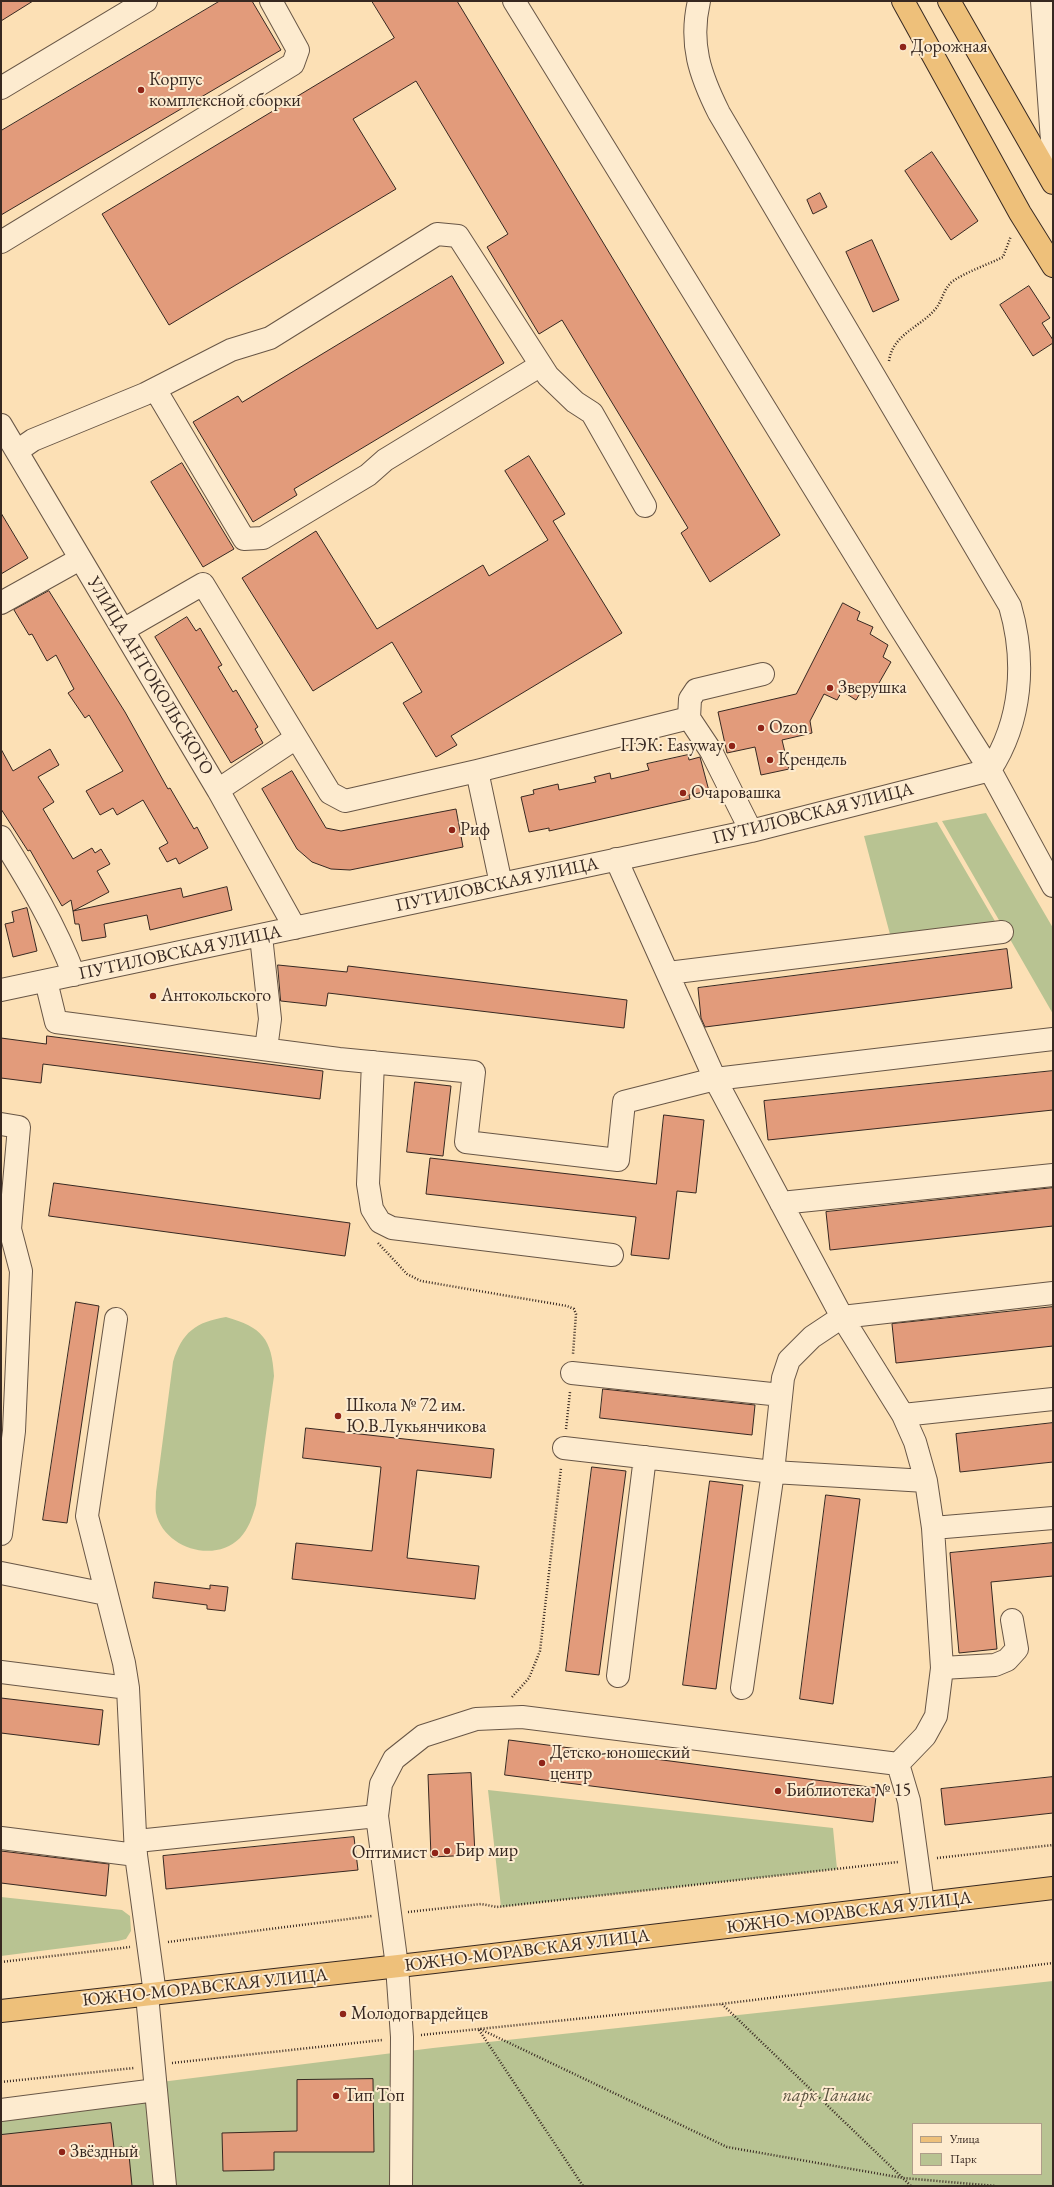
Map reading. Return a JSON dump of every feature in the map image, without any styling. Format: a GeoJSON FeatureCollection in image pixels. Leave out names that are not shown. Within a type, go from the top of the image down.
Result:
{"type":"FeatureCollection","features":[{"type":"Feature","properties":{"kind":"main road"},"geometry":{"type":"LineString","coordinates":[[904,1],[1020,213],[1053,266]]}},
{"type":"Feature","properties":{"kind":"main road"},"geometry":{"type":"LineString","coordinates":[[949,1],[1053,183]]}},
{"type":"Feature","properties":{"kind":"main road","name":"ЮЖНО-МОРАВСКАЯ УЛИЦА"},"geometry":{"type":"LineString","coordinates":[[1,2011],[151,1995],[1053,1888]]}},
{"type":"Feature","properties":{"kind":"street"},"geometry":{"type":"LineString","coordinates":[[1,88],[146,1]]}},
{"type":"Feature","properties":{"kind":"street"},"geometry":{"type":"LineString","coordinates":[[1,242],[293,64],[298,50],[271,1]]}},
{"type":"Feature","properties":{"kind":"street"},"geometry":{"type":"LineString","coordinates":[[514,1],[874,588],[990,770],[1053,886]]}},
{"type":"Feature","properties":{"kind":"street"},"geometry":{"type":"LineString","coordinates":[[699,1],[695,40],[697,58],[704,84],[719,113],[884,395],[1010,606],[1016,626],[1020,670],[1018,696],[1006,739],[999,756],[990,770]]}},
{"type":"Feature","properties":{"kind":"street"},"geometry":{"type":"LineString","coordinates":[[1042,1],[1053,155]]}},
{"type":"Feature","properties":{"kind":"street"},"geometry":{"type":"LineString","coordinates":[[17,451],[33,440],[154,389],[231,350],[270,338],[437,234],[458,236],[548,376],[575,402],[592,413],[645,506]]}},
{"type":"Feature","properties":{"kind":"street"},"geometry":{"type":"LineString","coordinates":[[154,389],[244,539],[262,538],[368,475],[385,460],[541,365]]}},
{"type":"Feature","properties":{"kind":"street","name":"УЛИЦА АНТОКОЛЬСКОГО"},"geometry":{"type":"LineString","coordinates":[[1,425],[218,790],[296,928]]}},
{"type":"Feature","properties":{"kind":"street"},"geometry":{"type":"LineString","coordinates":[[1,603],[80,559]]}},
{"type":"Feature","properties":{"kind":"street"},"geometry":{"type":"LineString","coordinates":[[124,630],[203,584],[330,793],[345,801],[477,771],[689,718]]}},
{"type":"Feature","properties":{"kind":"street"},"geometry":{"type":"LineString","coordinates":[[751,831],[710,751],[689,718],[690,699],[696,690],[763,674]]}},
{"type":"Feature","properties":{"kind":"street"},"geometry":{"type":"LineString","coordinates":[[218,790],[296,738]]}},
{"type":"Feature","properties":{"kind":"street","name":"ПУТИЛОВСКАЯ УЛИЦА"},"geometry":{"type":"LineString","coordinates":[[1,990],[751,831],[990,770]]}},
{"type":"Feature","properties":{"kind":"street"},"geometry":{"type":"LineString","coordinates":[[477,771],[500,884]]}},
{"type":"Feature","properties":{"kind":"street"},"geometry":{"type":"LineString","coordinates":[[1,837],[39,898],[60,939],[74,975]]}},
{"type":"Feature","properties":{"kind":"street"},"geometry":{"type":"LineString","coordinates":[[616,859],[715,1079],[842,1317],[904,1415],[915,1442],[926,1481],[933,1528],[942,1668],[936,1716],[925,1736],[898,1764]]}},
{"type":"Feature","properties":{"kind":"street"},"geometry":{"type":"LineString","coordinates":[[668,973],[1002,932]]}},
{"type":"Feature","properties":{"kind":"street"},"geometry":{"type":"LineString","coordinates":[[261,936],[270,1019],[266,1049]]}},
{"type":"Feature","properties":{"kind":"street"},"geometry":{"type":"LineString","coordinates":[[46,981],[56,1022],[373,1062],[474,1072],[466,1142],[618,1160],[624,1102],[715,1079],[1053,1039]]}},
{"type":"Feature","properties":{"kind":"street"},"geometry":{"type":"LineString","coordinates":[[373,1062],[368,1184],[372,1209],[380,1222],[392,1228],[612,1255]]}},
{"type":"Feature","properties":{"kind":"street"},"geometry":{"type":"LineString","coordinates":[[1,1124],[18,1127],[10,1229],[21,1270],[14,1431],[1,1534]]}},
{"type":"Feature","properties":{"kind":"street"},"geometry":{"type":"LineString","coordinates":[[782,1203],[1053,1175]]}},
{"type":"Feature","properties":{"kind":"street"},"geometry":{"type":"LineString","coordinates":[[742,1688],[773,1472],[783,1378],[789,1360],[812,1336],[842,1317],[1053,1293]]}},
{"type":"Feature","properties":{"kind":"street"},"geometry":{"type":"LineString","coordinates":[[116,1319],[87,1516],[124,1664],[128,1688],[137,1848],[151,1995],[153,2066],[165,2186]]}},
{"type":"Feature","properties":{"kind":"street"},"geometry":{"type":"LineString","coordinates":[[572,1373],[781,1395]]}},
{"type":"Feature","properties":{"kind":"street"},"geometry":{"type":"LineString","coordinates":[[904,1415],[1053,1399]]}},
{"type":"Feature","properties":{"kind":"street"},"geometry":{"type":"LineString","coordinates":[[564,1448],[773,1472],[926,1481]]}},
{"type":"Feature","properties":{"kind":"street"},"geometry":{"type":"LineString","coordinates":[[618,1676],[646,1457]]}},
{"type":"Feature","properties":{"kind":"street"},"geometry":{"type":"LineString","coordinates":[[933,1528],[1053,1518]]}},
{"type":"Feature","properties":{"kind":"street"},"geometry":{"type":"LineString","coordinates":[[1,1573],[106,1594]]}},
{"type":"Feature","properties":{"kind":"street"},"geometry":{"type":"LineString","coordinates":[[942,1668],[995,1665],[1007,1660],[1017,1649],[1012,1620]]}},
{"type":"Feature","properties":{"kind":"street"},"geometry":{"type":"LineString","coordinates":[[1,1672],[128,1688]]}},
{"type":"Feature","properties":{"kind":"street"},"geometry":{"type":"LineString","coordinates":[[401,2186],[402,2037],[397,1966],[377,1816],[381,1784],[394,1759],[423,1736],[476,1720],[522,1717],[898,1764]]}},
{"type":"Feature","properties":{"kind":"street"},"geometry":{"type":"LineString","coordinates":[[898,1764],[909,1801],[923,1904]]}},
{"type":"Feature","properties":{"kind":"street"},"geometry":{"type":"LineString","coordinates":[[1,1838],[137,1848],[377,1816]]}},
{"type":"Feature","properties":{"kind":"street"},"geometry":{"type":"LineString","coordinates":[[1,2110],[156,2090]]}},
{"type":"Feature","properties":{"kind":"path"},"geometry":{"type":"LineString","coordinates":[[884,395],[890,352],[896,343],[937,307],[945,289],[954,281],[1003,257],[1020,213]]}},
{"type":"Feature","properties":{"kind":"path"},"geometry":{"type":"LineString","coordinates":[[376,1238],[378,1246],[407,1274],[420,1281],[567,1306],[574,1309],[576,1314],[572,1373],[564,1448],[540,1651],[529,1678],[505,1701]]}},
{"type":"Feature","properties":{"kind":"path"},"geometry":{"type":"LineString","coordinates":[[1,1962],[391,1914],[481,1904],[497,1907],[1053,1845]]}},
{"type":"Feature","properties":{"kind":"path"},"geometry":{"type":"LineString","coordinates":[[1,2082],[402,2037],[721,2004],[1053,1963]]}},
{"type":"Feature","properties":{"kind":"path"},"geometry":{"type":"LineString","coordinates":[[721,2004],[911,2186]]}},
{"type":"Feature","properties":{"kind":"path"},"geometry":{"type":"LineString","coordinates":[[479,2029],[727,2146],[903,2178],[996,2186]]}},
{"type":"Feature","properties":{"kind":"path"},"geometry":{"type":"LineString","coordinates":[[479,2029],[583,2186]]}},
{"type":"Feature","properties":{"kind":"green space"},"geometry":{"type":"Polygon","coordinates":[[[986,813],[1053,928],[1053,1014],[942,821],[986,813]]]}},
{"type":"Feature","properties":{"kind":"green space"},"geometry":{"type":"Polygon","coordinates":[[[937,822],[999,928],[892,942],[864,836],[937,822]]]}},
{"type":"Feature","properties":{"kind":"green space"},"geometry":{"type":"Polygon","coordinates":[[[226,1317],[248,1325],[263,1336],[271,1353],[274,1376],[256,1505],[252,1519],[240,1538],[229,1546],[217,1550],[204,1551],[179,1543],[169,1535],[161,1525],[156,1513],[156,1492],[173,1362],[177,1352],[181,1343],[192,1330],[206,1322],[226,1317]]]}},
{"type":"Feature","properties":{"kind":"green space"},"geometry":{"type":"Polygon","coordinates":[[[488,1790],[833,1828],[837,1869],[501,1907],[488,1790]]]}},
{"type":"Feature","properties":{"kind":"green space"},"geometry":{"type":"Polygon","coordinates":[[[1,1897],[122,1910],[130,1916],[131,1931],[126,1939],[118,1941],[1,1956],[1,1897]]]}},
{"type":"Feature","properties":{"kind":"green space","name":"парк Танаис"},"geometry":{"type":"Polygon","coordinates":[[[1053,1981],[1053,2186],[1,2186],[1,2102],[433,2048],[1053,1981]]]}},
{"type":"Feature","properties":{"kind":"building"},"geometry":{"type":"Polygon","coordinates":[[[1,1],[33,1],[1,21],[1,1]]]}},
{"type":"Feature","properties":{"kind":"building","name":"Корпус комплексной сборки"},"geometry":{"type":"Polygon","coordinates":[[[220,1],[252,1],[281,50],[1,215],[1,131],[220,1]]]}},
{"type":"Feature","properties":{"kind":"building"},"geometry":{"type":"Polygon","coordinates":[[[372,1],[457,1],[780,535],[710,582],[681,533],[688,528],[562,320],[539,334],[487,247],[508,234],[416,81],[353,119],[396,189],[169,325],[102,214],[394,38],[372,1]]]}},
{"type":"Feature","properties":{"kind":"building"},"geometry":{"type":"Polygon","coordinates":[[[932,152],[978,221],[951,240],[905,171],[932,152]]]}},
{"type":"Feature","properties":{"kind":"building"},"geometry":{"type":"Polygon","coordinates":[[[820,193],[827,207],[813,214],[807,200],[820,193]]]}},
{"type":"Feature","properties":{"kind":"building"},"geometry":{"type":"Polygon","coordinates":[[[872,240],[899,300],[873,312],[846,252],[872,240]]]}},
{"type":"Feature","properties":{"kind":"building"},"geometry":{"type":"Polygon","coordinates":[[[452,276],[504,363],[294,489],[297,495],[253,522],[193,422],[238,396],[242,402],[452,276]]]}},
{"type":"Feature","properties":{"kind":"building"},"geometry":{"type":"Polygon","coordinates":[[[1029,286],[1050,318],[1042,323],[1053,340],[1053,343],[1033,356],[1000,305],[1029,286]]]}},
{"type":"Feature","properties":{"kind":"building"},"geometry":{"type":"Polygon","coordinates":[[[529,456],[565,514],[553,521],[622,633],[451,736],[457,745],[436,757],[403,703],[422,692],[392,642],[313,691],[242,578],[316,531],[377,629],[483,565],[489,576],[548,540],[505,471],[529,456]]]}},
{"type":"Feature","properties":{"kind":"building"},"geometry":{"type":"Polygon","coordinates":[[[182,463],[234,549],[203,567],[151,482],[182,463]]]}},
{"type":"Feature","properties":{"kind":"building"},"geometry":{"type":"Polygon","coordinates":[[[1,513],[28,558],[1,574],[1,513]]]}},
{"type":"Feature","properties":{"kind":"building"},"geometry":{"type":"Polygon","coordinates":[[[49,591],[125,712],[168,789],[170,788],[194,829],[197,827],[208,848],[179,864],[176,858],[167,862],[159,848],[168,843],[143,800],[117,815],[113,808],[100,815],[86,791],[123,771],[89,715],[85,718],[68,693],[74,689],[56,655],[47,661],[32,634],[29,635],[14,610],[49,591]]]}},
{"type":"Feature","properties":{"kind":"building"},"geometry":{"type":"Polygon","coordinates":[[[843,603],[860,612],[857,620],[873,627],[870,634],[888,645],[883,657],[891,662],[871,697],[862,690],[856,700],[842,691],[837,700],[824,694],[810,721],[812,733],[782,740],[789,769],[761,775],[755,747],[727,753],[718,712],[796,694],[843,603]]]}},
{"type":"Feature","properties":{"kind":"building"},"geometry":{"type":"Polygon","coordinates":[[[187,617],[196,631],[200,628],[222,665],[218,667],[233,692],[236,690],[258,727],[255,729],[263,743],[231,763],[155,637],[187,617]]]}},
{"type":"Feature","properties":{"kind":"building"},"geometry":{"type":"Polygon","coordinates":[[[1,749],[13,771],[50,749],[59,765],[38,777],[54,802],[43,809],[73,859],[92,848],[95,853],[101,849],[110,864],[97,871],[109,892],[73,911],[71,900],[62,906],[30,850],[28,851],[1,809],[1,749]]]}},
{"type":"Feature","properties":{"kind":"building"},"geometry":{"type":"Polygon","coordinates":[[[688,755],[689,760],[700,757],[709,791],[689,795],[690,799],[549,831],[549,828],[529,832],[521,797],[534,794],[533,790],[558,784],[559,790],[596,782],[594,777],[610,773],[611,779],[649,770],[647,764],[688,755]]]}},
{"type":"Feature","properties":{"kind":"building"},"geometry":{"type":"Polygon","coordinates":[[[292,771],[326,828],[341,831],[456,809],[463,847],[350,870],[331,869],[312,862],[297,849],[262,789],[292,771]]]}},
{"type":"Feature","properties":{"kind":"building"},"geometry":{"type":"Polygon","coordinates":[[[227,887],[232,910],[150,930],[147,915],[104,924],[106,937],[82,941],[79,924],[75,924],[73,911],[181,888],[183,897],[227,887]]]}},
{"type":"Feature","properties":{"kind":"building"},"geometry":{"type":"Polygon","coordinates":[[[27,908],[37,951],[13,957],[5,924],[14,922],[12,912],[27,908]]]}},
{"type":"Feature","properties":{"kind":"building"},"geometry":{"type":"Polygon","coordinates":[[[1007,949],[1012,988],[705,1027],[701,1018],[698,988],[1007,949]]]}},
{"type":"Feature","properties":{"kind":"building"},"geometry":{"type":"Polygon","coordinates":[[[278,965],[347,972],[348,966],[627,1000],[624,1028],[328,993],[326,1006],[281,1001],[278,965]]]}},
{"type":"Feature","properties":{"kind":"building"},"geometry":{"type":"Polygon","coordinates":[[[47,1036],[323,1071],[320,1099],[43,1064],[41,1083],[1,1078],[1,1038],[46,1044],[47,1036]]]}},
{"type":"Feature","properties":{"kind":"building"},"geometry":{"type":"Polygon","coordinates":[[[1053,1071],[1053,1110],[768,1140],[764,1101],[1053,1071]]]}},
{"type":"Feature","properties":{"kind":"building"},"geometry":{"type":"Polygon","coordinates":[[[415,1082],[451,1086],[443,1156],[407,1152],[415,1082]]]}},
{"type":"Feature","properties":{"kind":"building"},"geometry":{"type":"Polygon","coordinates":[[[664,1115],[704,1120],[696,1193],[677,1191],[669,1259],[631,1255],[636,1217],[426,1194],[430,1158],[656,1184],[664,1115]]]}},
{"type":"Feature","properties":{"kind":"building"},"geometry":{"type":"Polygon","coordinates":[[[54,1183],[350,1223],[345,1256],[49,1216],[54,1183]]]}},
{"type":"Feature","properties":{"kind":"building"},"geometry":{"type":"Polygon","coordinates":[[[1053,1188],[1053,1226],[830,1250],[826,1212],[1053,1188]]]}},
{"type":"Feature","properties":{"kind":"building"},"geometry":{"type":"Polygon","coordinates":[[[76,1302],[99,1306],[67,1523],[43,1520],[76,1302]]]}},
{"type":"Feature","properties":{"kind":"building"},"geometry":{"type":"Polygon","coordinates":[[[1053,1307],[1053,1346],[896,1363],[892,1324],[1053,1307]]]}},
{"type":"Feature","properties":{"kind":"building"},"geometry":{"type":"Polygon","coordinates":[[[603,1389],[755,1405],[752,1435],[600,1418],[603,1389]]]}},
{"type":"Feature","properties":{"kind":"building"},"geometry":{"type":"Polygon","coordinates":[[[1053,1423],[1053,1462],[960,1472],[956,1434],[1053,1423]]]}},
{"type":"Feature","properties":{"kind":"building"},"geometry":{"type":"Polygon","coordinates":[[[306,1428],[494,1449],[491,1478],[417,1470],[407,1558],[479,1566],[475,1599],[292,1579],[296,1543],[372,1551],[381,1467],[303,1458],[306,1428]]]}},
{"type":"Feature","properties":{"kind":"building"},"geometry":{"type":"Polygon","coordinates":[[[592,1467],[626,1471],[599,1675],[566,1671],[592,1467]]]}},
{"type":"Feature","properties":{"kind":"building"},"geometry":{"type":"Polygon","coordinates":[[[710,1481],[743,1485],[716,1689],[683,1685],[710,1481]]]}},
{"type":"Feature","properties":{"kind":"building"},"geometry":{"type":"Polygon","coordinates":[[[826,1495],[860,1499],[833,1704],[800,1699],[826,1495]]]}},
{"type":"Feature","properties":{"kind":"building"},"geometry":{"type":"Polygon","coordinates":[[[1053,1543],[1053,1576],[991,1582],[997,1649],[959,1653],[950,1553],[1053,1543]]]}},
{"type":"Feature","properties":{"kind":"building"},"geometry":{"type":"Polygon","coordinates":[[[155,1582],[210,1589],[210,1585],[228,1587],[225,1611],[207,1609],[207,1605],[153,1598],[155,1582]]]}},
{"type":"Feature","properties":{"kind":"building"},"geometry":{"type":"Polygon","coordinates":[[[1,1698],[103,1710],[99,1745],[1,1733],[1,1698]]]}},
{"type":"Feature","properties":{"kind":"building"},"geometry":{"type":"Polygon","coordinates":[[[509,1740],[877,1788],[873,1822],[505,1775],[509,1740]]]}},
{"type":"Feature","properties":{"kind":"building"},"geometry":{"type":"Polygon","coordinates":[[[471,1773],[475,1855],[431,1857],[428,1775],[471,1773]]]}},
{"type":"Feature","properties":{"kind":"building"},"geometry":{"type":"Polygon","coordinates":[[[1053,1777],[1053,1813],[945,1825],[941,1789],[1053,1777]]]}},
{"type":"Feature","properties":{"kind":"building"},"geometry":{"type":"Polygon","coordinates":[[[354,1837],[358,1870],[166,1889],[163,1856],[354,1837]]]}},
{"type":"Feature","properties":{"kind":"building"},"geometry":{"type":"Polygon","coordinates":[[[1,1851],[109,1864],[106,1896],[1,1883],[1,1851]]]}},
{"type":"Feature","properties":{"kind":"building"},"geometry":{"type":"Polygon","coordinates":[[[373,2079],[374,2152],[274,2152],[274,2170],[223,2171],[222,2133],[297,2131],[297,2080],[373,2079]]]}},
{"type":"Feature","properties":{"kind":"building","name":"Звёздный"},"geometry":{"type":"Polygon","coordinates":[[[111,2123],[114,2148],[122,2147],[123,2156],[129,2155],[132,2186],[1,2186],[1,2135],[111,2123]]]}},
{"type":"Feature","properties":{"kind":"place","name":"Дорожная"},"geometry":{"type":"Point","coordinates":[903,47]}},
{"type":"Feature","properties":{"kind":"place","name":"Корпус комплексной сборки"},"geometry":{"type":"Point","coordinates":[141,90]}},
{"type":"Feature","properties":{"kind":"place","name":"Зверушка"},"geometry":{"type":"Point","coordinates":[830,688]}},
{"type":"Feature","properties":{"kind":"place","name":"Ozon"},"geometry":{"type":"Point","coordinates":[761,728]}},
{"type":"Feature","properties":{"kind":"place","name":"ПЭК: Easyway"},"geometry":{"type":"Point","coordinates":[732,746]}},
{"type":"Feature","properties":{"kind":"place","name":"Крендель"},"geometry":{"type":"Point","coordinates":[770,760]}},
{"type":"Feature","properties":{"kind":"place","name":"Очаровашка"},"geometry":{"type":"Point","coordinates":[683,793]}},
{"type":"Feature","properties":{"kind":"place","name":"Риф"},"geometry":{"type":"Point","coordinates":[452,830]}},
{"type":"Feature","properties":{"kind":"place","name":"Антокольского"},"geometry":{"type":"Point","coordinates":[153,996]}},
{"type":"Feature","properties":{"kind":"place","name":"Школа № 72 им. Ю.В.Лукьянчикова"},"geometry":{"type":"Point","coordinates":[338,1416]}},
{"type":"Feature","properties":{"kind":"place","name":"Детско-юношеский центр"},"geometry":{"type":"Point","coordinates":[542,1763]}},
{"type":"Feature","properties":{"kind":"place","name":"Библиотека № 15"},"geometry":{"type":"Point","coordinates":[778,1791]}},
{"type":"Feature","properties":{"kind":"place","name":"Бир мир"},"geometry":{"type":"Point","coordinates":[447,1851]}},
{"type":"Feature","properties":{"kind":"place","name":"Оптимист"},"geometry":{"type":"Point","coordinates":[435,1853]}},
{"type":"Feature","properties":{"kind":"place","name":"Молодогвардейцев"},"geometry":{"type":"Point","coordinates":[343,2014]}},
{"type":"Feature","properties":{"kind":"place","name":"Тип Топ"},"geometry":{"type":"Point","coordinates":[336,2096]}},
{"type":"Feature","properties":{"kind":"place","name":"Звёздный"},"geometry":{"type":"Point","coordinates":[62,2152]}}]}
